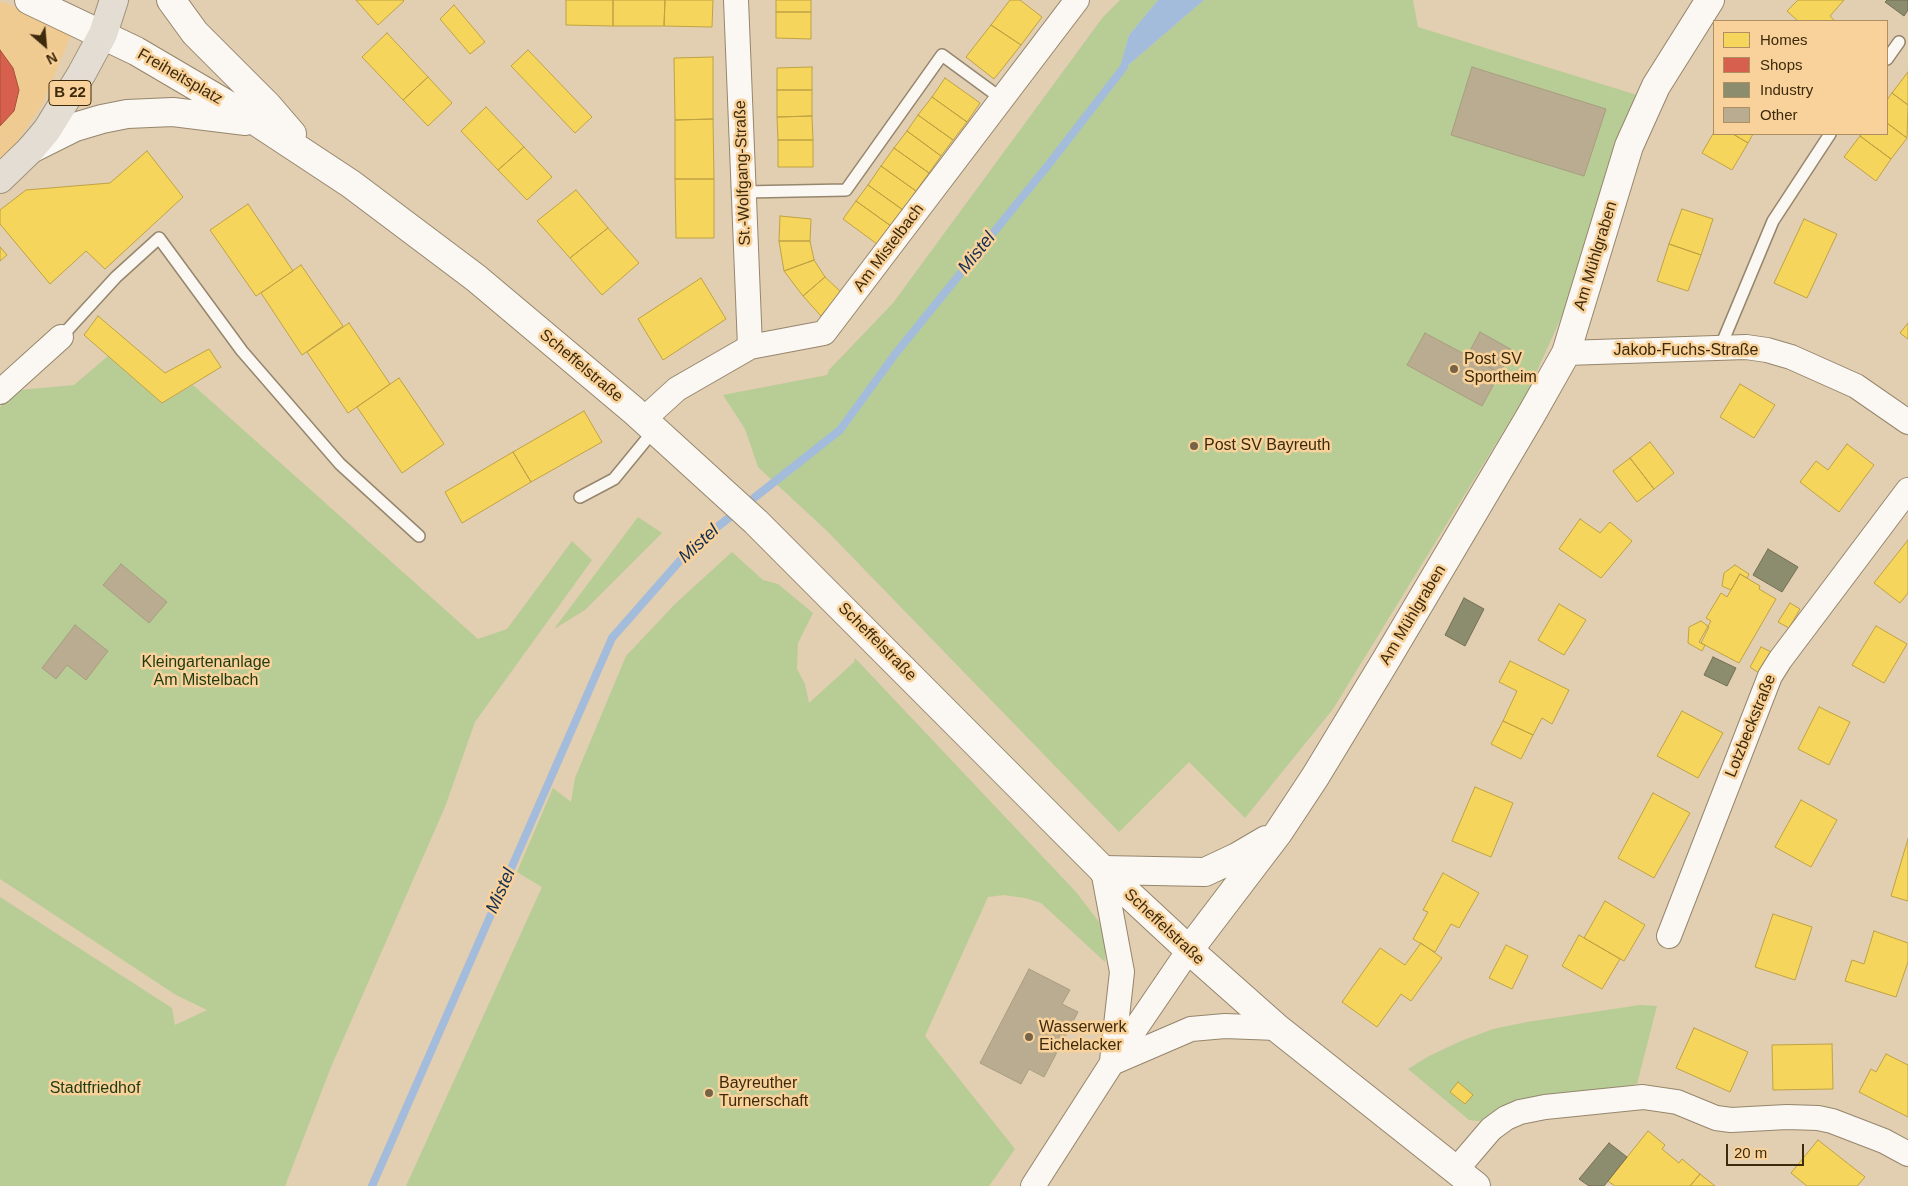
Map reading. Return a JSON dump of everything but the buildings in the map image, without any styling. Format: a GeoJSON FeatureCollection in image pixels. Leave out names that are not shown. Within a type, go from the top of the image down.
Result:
{"type":"FeatureCollection","features":[{"type":"Feature","properties":{"kind":"main road","name":"Freiheitsplatz"},"geometry":{"type":"LineString","coordinates":[[29,0],[136,51],[257,122]]}},
{"type":"Feature","properties":{"kind":"main road","name":"B 22"},"geometry":{"type":"LineString","coordinates":[[0,179],[31,149],[47,130],[102,34],[114,0]]}},
{"type":"Feature","properties":{"kind":"main road"},"geometry":{"type":"LineString","coordinates":[[172,0],[194,33],[267,106],[310,156]]}},
{"type":"Feature","properties":{"kind":"main road","name":"Am Mühlgraben"},"geometry":{"type":"LineString","coordinates":[[1189,950],[1278,833],[1353,715],[1531,415],[1566,352],[1629,146],[1656,86],[1710,0]]}},
{"type":"Feature","properties":{"kind":"main road"},"geometry":{"type":"LineString","coordinates":[[31,149],[75,127],[127,114],[173,112],[257,122]]}},
{"type":"Feature","properties":{"kind":"main road","name":"Scheffelstraße"},"geometry":{"type":"LineString","coordinates":[[257,122],[351,184],[476,278],[649,424],[756,522],[1103,870],[1189,950],[1277,1028],[1466,1178]]}},
{"type":"Feature","properties":{"kind":"main road"},"geometry":{"type":"LineString","coordinates":[[1103,870],[1206,872],[1237,857],[1278,833]]}},
{"type":"Feature","properties":{"kind":"street","name":"St.-Wolfgang-Straße"},"geometry":{"type":"LineString","coordinates":[[736,0],[750,347]]}},
{"type":"Feature","properties":{"kind":"street","name":"Am Mistelbach"},"geometry":{"type":"LineString","coordinates":[[649,424],[677,389],[750,347],[824,333],[1075,1]]}},
{"type":"Feature","properties":{"kind":"street"},"geometry":{"type":"LineString","coordinates":[[0,392],[62,337]]}},
{"type":"Feature","properties":{"kind":"street","name":"Jakob-Fuchs-Straße"},"geometry":{"type":"LineString","coordinates":[[1566,352],[1720,348],[1760,349],[1791,357],[1856,386],[1908,422]]}},
{"type":"Feature","properties":{"kind":"street","name":"Lotzbeckstraße"},"geometry":{"type":"LineString","coordinates":[[1669,936],[1770,676],[1785,652],[1908,490]]}},
{"type":"Feature","properties":{"kind":"street"},"geometry":{"type":"LineString","coordinates":[[1103,870],[1122,972],[1112,1063],[1191,1029],[1225,1026],[1277,1028]]}},
{"type":"Feature","properties":{"kind":"street","name":"Am Mühlgraben"},"geometry":{"type":"LineString","coordinates":[[1032,1186],[1112,1063],[1189,950]]}},
{"type":"Feature","properties":{"kind":"street"},"geometry":{"type":"LineString","coordinates":[[1466,1178],[1491,1129],[1506,1118],[1520,1112],[1545,1108],[1643,1098],[1677,1102],[1716,1118],[1731,1120],[1787,1117],[1832,1120],[1884,1141],[1908,1154]]}},
{"type":"Feature","properties":{"kind":"lane"},"geometry":{"type":"LineString","coordinates":[[1888,57],[1899,42]]}},
{"type":"Feature","properties":{"kind":"lane"},"geometry":{"type":"LineString","coordinates":[[744,192],[846,190],[942,55],[1002,99]]}},
{"type":"Feature","properties":{"kind":"lane"},"geometry":{"type":"LineString","coordinates":[[1720,348],[1773,221],[1829,135]]}},
{"type":"Feature","properties":{"kind":"lane"},"geometry":{"type":"LineString","coordinates":[[62,337],[116,276],[159,238],[242,351],[340,464],[419,536]]}},
{"type":"Feature","properties":{"kind":"lane"},"geometry":{"type":"LineString","coordinates":[[580,497],[614,479],[649,424]]}},
{"type":"Feature","properties":{"kind":"shaded area"},"geometry":{"type":"Polygon","coordinates":[[[0,1],[73,30],[42,105],[13,147],[0,159],[0,1]]]}},
{"type":"Feature","properties":{"kind":"green space","name":"Post SV Bayreuth"},"geometry":{"type":"Polygon","coordinates":[[[1120,0],[1158,0],[1129,35],[1119,73],[1204,0],[1413,0],[1418,27],[1640,96],[1566,307],[1527,393],[1333,709],[1245,818],[1189,762],[1119,832],[826,530],[758,467],[745,429],[723,395],[827,375],[829,370],[893,303],[1103,17],[1120,0]]]}},
{"type":"Feature","properties":{"kind":"green space","name":"Kleingartenanlage Am Mistelbach"},"geometry":{"type":"Polygon","coordinates":[[[108,356],[162,403],[193,385],[478,639],[507,629],[572,541],[592,560],[475,722],[445,807],[331,1067],[285,1186],[0,1186],[0,897],[172,1008],[175,1025],[207,1010],[176,995],[0,879],[0,407],[19,390],[74,385],[108,356]]]}},
{"type":"Feature","properties":{"kind":"green space"},"geometry":{"type":"Polygon","coordinates":[[[638,517],[662,533],[585,610],[554,629],[638,517]]]}},
{"type":"Feature","properties":{"kind":"green space"},"geometry":{"type":"Polygon","coordinates":[[[732,552],[763,580],[778,584],[813,613],[798,643],[797,669],[805,684],[809,703],[854,662],[855,658],[1076,892],[1099,922],[1106,946],[1105,962],[1041,903],[1025,898],[1004,895],[988,897],[925,1036],[1015,1149],[989,1186],[406,1186],[542,887],[517,872],[553,788],[571,802],[575,778],[626,656],[676,603],[732,552]]]}},
{"type":"Feature","properties":{"kind":"green space"},"geometry":{"type":"Polygon","coordinates":[[[1640,1005],[1657,1006],[1637,1084],[1511,1106],[1487,1120],[1478,1121],[1469,1120],[1408,1069],[1429,1056],[1493,1029],[1640,1005]]]}},
{"type":"Feature","properties":{"kind":"water"},"geometry":{"type":"Polygon","coordinates":[[[1158,0],[1204,0],[1118,74],[1129,35],[1158,0]]]}},
{"type":"Feature","properties":{"kind":"waterway","name":"Mistel"},"geometry":{"type":"LineString","coordinates":[[372,1186],[612,638],[692,547],[840,430],[896,353],[1049,164],[1124,67]]}},
{"type":"Feature","properties":{"kind":"place","name":"Post SV Sportheim"},"geometry":{"type":"Point","coordinates":[1454,369]}},
{"type":"Feature","properties":{"kind":"place","name":"Post SV Bayreuth"},"geometry":{"type":"Point","coordinates":[1194,446]}},
{"type":"Feature","properties":{"kind":"place","name":"Wasserwerk Eichelacker"},"geometry":{"type":"Point","coordinates":[1029,1037]}},
{"type":"Feature","properties":{"kind":"place","name":"Bayreuther Turnerschaft"},"geometry":{"type":"Point","coordinates":[709,1093]}},
{"type":"Feature","properties":{"kind":"park label","name":"Stadtfriedhof"},"geometry":{"type":"Point","coordinates":[95,1089]}}]}
